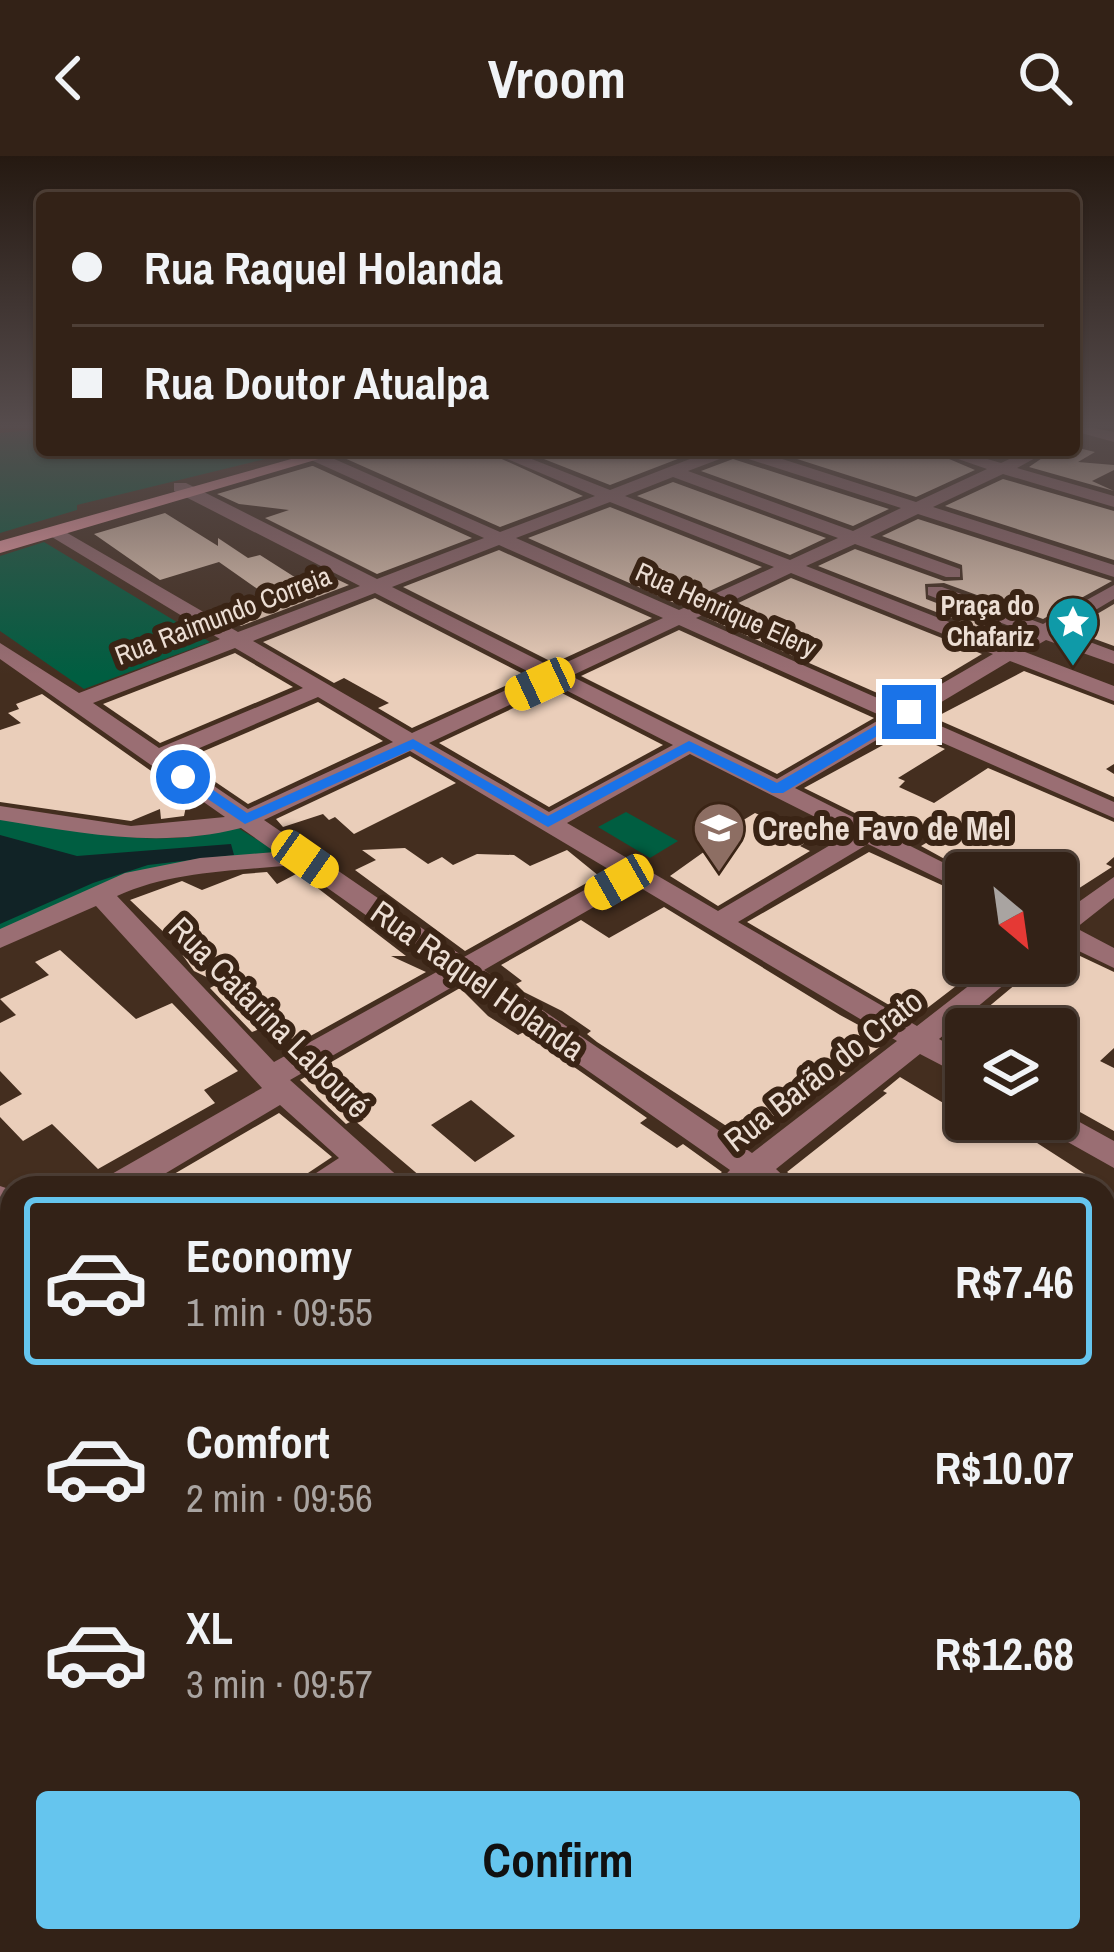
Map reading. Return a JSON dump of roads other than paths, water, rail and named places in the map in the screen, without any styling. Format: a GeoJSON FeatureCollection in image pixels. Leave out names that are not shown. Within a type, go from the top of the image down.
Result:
{"type":"FeatureCollection","features":[{"type":"Feature","properties":{"kind":"main road"},"geometry":{"type":"LineString","coordinates":[[0,543],[123,508]]}},
{"type":"Feature","properties":{"kind":"main road"},"geometry":{"type":"LineString","coordinates":[[0,543],[129,508]]}},
{"type":"Feature","properties":{"kind":"street"},"geometry":{"type":"LineString","coordinates":[[221,508],[945,873]]}},
{"type":"Feature","properties":{"kind":"street","name":"Rua Henrique Elery"},"geometry":{"type":"LineString","coordinates":[[434,508],[1114,811]]}},
{"type":"Feature","properties":{"kind":"street","name":"Rua Raimundo Correia"},"geometry":{"type":"LineString","coordinates":[[74,703],[579,508]]}},
{"type":"Feature","properties":{"kind":"street"},"geometry":{"type":"LineString","coordinates":[[640,508],[1114,694]]}},
{"type":"Feature","properties":{"kind":"street"},"geometry":{"type":"LineString","coordinates":[[772,508],[953,573]]}},
{"type":"Feature","properties":{"kind":"street"},"geometry":{"type":"LineString","coordinates":[[0,813],[131,833],[206,829],[245,819],[914,508]]}},
{"type":"Feature","properties":{"kind":"street"},"geometry":{"type":"LineString","coordinates":[[919,508],[1114,571]]}},
{"type":"Feature","properties":{"kind":"street"},"geometry":{"type":"LineString","coordinates":[[51,532],[945,1055]]}},
{"type":"Feature","properties":{"kind":"street"},"geometry":{"type":"LineString","coordinates":[[935,591],[1114,658]]}},
{"type":"Feature","properties":{"kind":"street"},"geometry":{"type":"LineString","coordinates":[[777,789],[1114,591]]}},
{"type":"Feature","properties":{"kind":"street","name":"Rua Raquel Holanda"},"geometry":{"type":"LineString","coordinates":[[0,650],[465,971],[747,1176]]}},
{"type":"Feature","properties":{"kind":"street"},"geometry":{"type":"LineString","coordinates":[[156,758],[319,689]]}},
{"type":"Feature","properties":{"kind":"street"},"geometry":{"type":"LineString","coordinates":[[548,823],[689,746]]}},
{"type":"Feature","properties":{"kind":"street"},"geometry":{"type":"LineString","coordinates":[[717,922],[867,834]]}},
{"type":"Feature","properties":{"kind":"street"},"geometry":{"type":"LineString","coordinates":[[0,939],[99,893],[178,869],[302,857]]}},
{"type":"Feature","properties":{"kind":"street"},"geometry":{"type":"LineString","coordinates":[[134,1176],[276,1084],[632,874]]}},
{"type":"Feature","properties":{"kind":"street"},"geometry":{"type":"LineString","coordinates":[[1077,914],[1114,885]]}},
{"type":"Feature","properties":{"kind":"street","name":"Rua Catarina Labouré"},"geometry":{"type":"LineString","coordinates":[[99,893],[276,1084],[380,1176]]}},
{"type":"Feature","properties":{"kind":"street"},"geometry":{"type":"LineString","coordinates":[[1077,940],[1114,958]]}},
{"type":"Feature","properties":{"kind":"street","name":"Rua Barão do Crato"},"geometry":{"type":"LineString","coordinates":[[762,1176],[990,984]]}},
{"type":"Feature","properties":{"kind":"street"},"geometry":{"type":"LineString","coordinates":[[1077,1134],[1114,1156]]}},
{"type":"Feature","properties":{"kind":"street"},"geometry":{"type":"LineString","coordinates":[[336,1176],[361,1159]]}},
{"type":"Feature","properties":{"kind":"place","name":"Praça do Chafariz"},"geometry":{"type":"Point","coordinates":[1073,668]}},
{"type":"Feature","properties":{"kind":"place","name":"Creche Favo de Mel"},"geometry":{"type":"Point","coordinates":[719,874]}}]}
